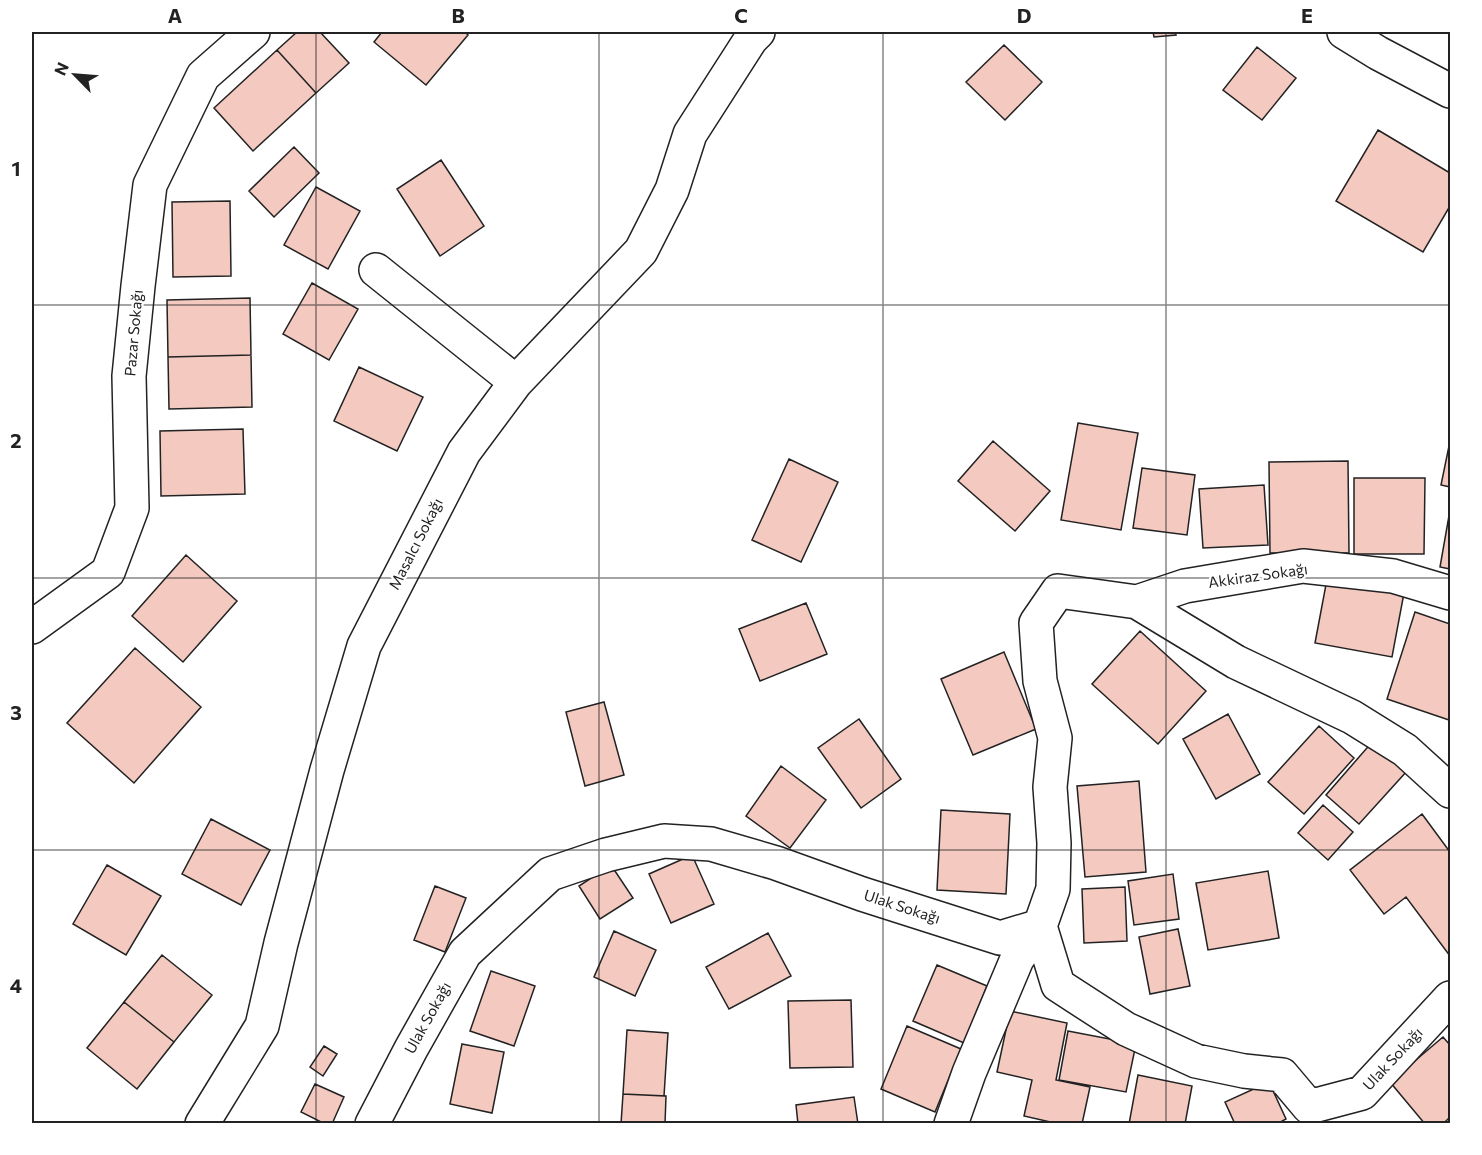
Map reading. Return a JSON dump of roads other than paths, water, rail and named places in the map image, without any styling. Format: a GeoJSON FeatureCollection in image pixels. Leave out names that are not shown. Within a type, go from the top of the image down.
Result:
{"type":"FeatureCollection","features":[{"type":"Feature","properties":{"kind":"street","name":"Pazar Sokağı"},"geometry":{"type":"LineString","coordinates":[[32,627],[108,572],[132,508],[129,376],[150,185],[203,76],[253,32]]}},
{"type":"Feature","properties":{"kind":"street","name":"Masalcı Sokağı"},"geometry":{"type":"LineString","coordinates":[[202,1124],[262,1026],[281,943],[327,770],[364,646],[464,452],[516,382],[641,251],[672,190],[690,134],[751,39],[758,32]]}},
{"type":"Feature","properties":{"kind":"street"},"geometry":{"type":"LineString","coordinates":[[1344,32],[1450,92]]}},
{"type":"Feature","properties":{"kind":"street"},"geometry":{"type":"LineString","coordinates":[[376,270],[516,382]]}},
{"type":"Feature","properties":{"kind":"street","name":"Akkiraz Sokağı"},"geometry":{"type":"LineString","coordinates":[[1137,602],[1185,586],[1303,566],[1393,576],[1450,593]]}},
{"type":"Feature","properties":{"kind":"street"},"geometry":{"type":"LineString","coordinates":[[951,1124],[972,1064],[1017,959],[1040,926],[1053,889],[1054,843],[1050,787],[1055,738],[1040,681],[1036,623],[1058,591],[1137,602],[1236,662],[1352,717],[1406,750],[1450,791]]}},
{"type":"Feature","properties":{"kind":"street","name":"Ulak Sokağı"},"geometry":{"type":"LineString","coordinates":[[372,1124],[465,953],[550,874],[606,855],[664,841],[711,844],[776,863],[862,894],[1000,938],[1040,926],[1058,985],[1126,1029],[1197,1061],[1244,1071],[1282,1075],[1309,1107],[1362,1093],[1450,998]]}}]}
